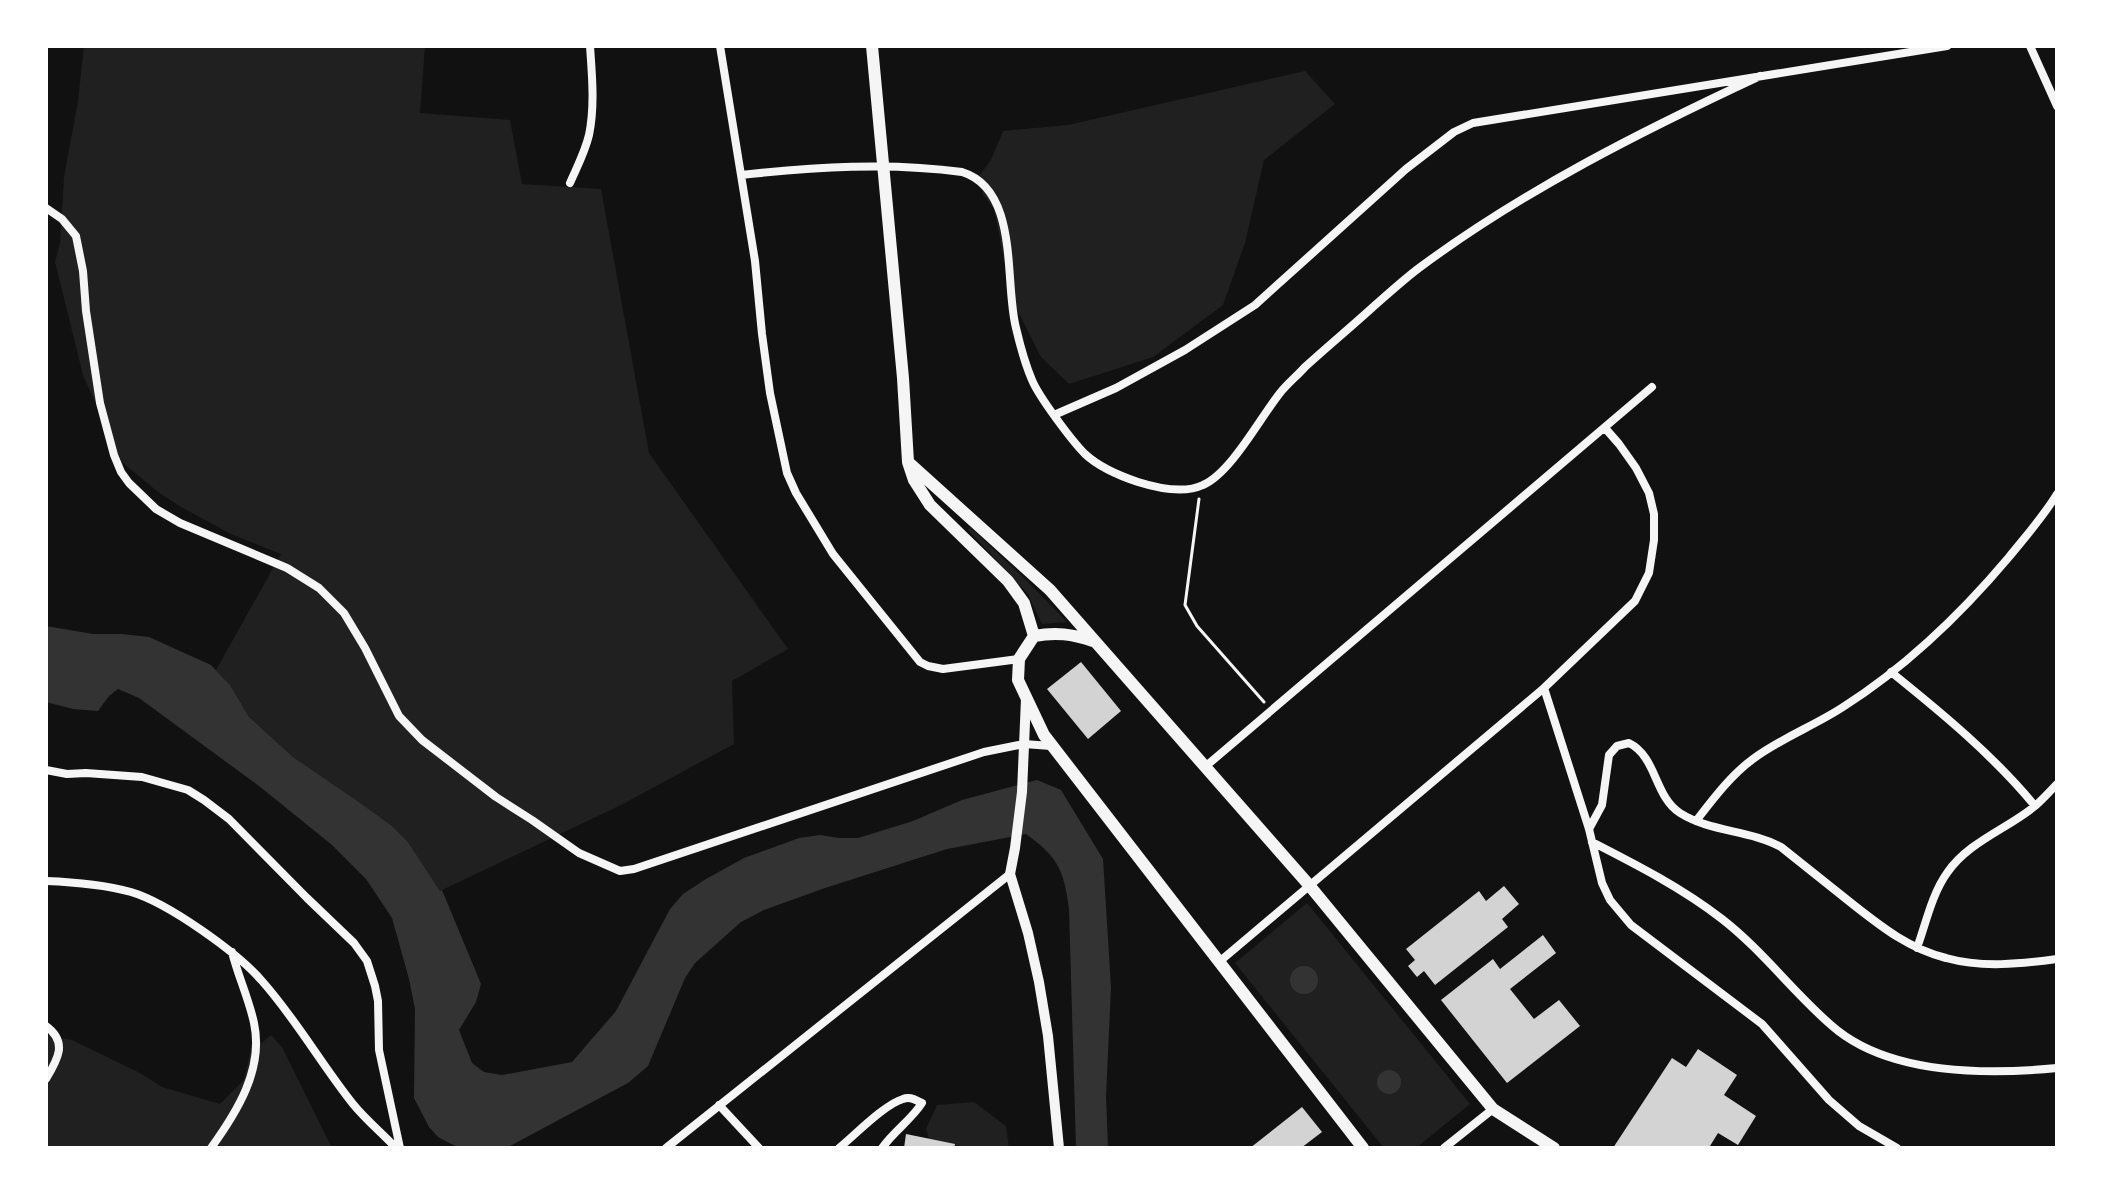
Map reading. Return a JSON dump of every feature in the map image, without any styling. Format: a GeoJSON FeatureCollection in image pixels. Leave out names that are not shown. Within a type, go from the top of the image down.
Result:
{"type":"FeatureCollection","features":[{"type":"Feature","properties":{"kind":"main road"},"geometry":{"type":"LineString","coordinates":[[872,46],[885,166],[908,462],[914,480],[930,505],[1008,581],[1024,603],[1034,636]]}},
{"type":"Feature","properties":{"kind":"main road"},"geometry":{"type":"LineString","coordinates":[[908,462],[1050,590],[1309,885],[1493,1109],[1554,1148]]}},
{"type":"Feature","properties":{"kind":"main road"},"geometry":{"type":"LineString","coordinates":[[1094,642],[1065,633],[1034,636],[1019,659],[1018,680],[1026,699],[1048,740],[1363,1148]]}},
{"type":"Feature","properties":{"kind":"street"},"geometry":{"type":"LineString","coordinates":[[570,183],[583,155],[590,129],[590,46]]}},
{"type":"Feature","properties":{"kind":"street"},"geometry":{"type":"LineString","coordinates":[[720,46],[755,261],[770,393],[781,452],[796,493],[833,554],[920,662],[943,669],[1019,659]]}},
{"type":"Feature","properties":{"kind":"street"},"geometry":{"type":"LineString","coordinates":[[1054,415],[1116,388],[1185,350],[1255,305],[1406,169],[1454,132],[1473,123],[1947,46]]}},
{"type":"Feature","properties":{"kind":"street"},"geometry":{"type":"LineString","coordinates":[[2030,46],[2057,106]]}},
{"type":"Feature","properties":{"kind":"street"},"geometry":{"type":"LineString","coordinates":[[741,175],[810,167],[885,166],[962,172],[982,182],[999,207],[1006,239],[1016,327],[1033,382],[1054,415],[1085,454],[1107,469],[1161,488],[1180,489],[1200,487],[1209,482],[1230,462],[1282,391],[1417,269],[1557,178],[1669,119],[1760,76]]}},
{"type":"Feature","properties":{"kind":"street"},"geometry":{"type":"LineString","coordinates":[[46,208],[62,219],[76,236],[100,403],[114,455],[129,483],[156,509],[180,523],[287,568],[319,588],[344,613],[399,716],[422,740],[496,797],[579,853],[620,871],[634,869],[984,752],[1048,740]]}},
{"type":"Feature","properties":{"kind":"street"},"geometry":{"type":"LineString","coordinates":[[1206,766],[1652,387]]}},
{"type":"Feature","properties":{"kind":"street"},"geometry":{"type":"LineString","coordinates":[[1219,962],[1544,688],[1635,601],[1649,573],[1654,514],[1649,493],[1636,468],[1605,428]]}},
{"type":"Feature","properties":{"kind":"street"},"geometry":{"type":"LineString","coordinates":[[1696,821],[1729,782],[1755,758],[1843,707],[1891,672],[1970,602],[2039,521],[2057,494]]}},
{"type":"Feature","properties":{"kind":"street"},"geometry":{"type":"LineString","coordinates":[[1891,672],[1942,714],[2035,806]]}},
{"type":"Feature","properties":{"kind":"street"},"geometry":{"type":"LineString","coordinates":[[1544,688],[1589,829],[1602,883],[1620,914],[1762,1024],[1829,1100],[1859,1126],[1897,1148]]}},
{"type":"Feature","properties":{"kind":"street"},"geometry":{"type":"LineString","coordinates":[[1026,699],[1022,792],[1010,874],[1039,982],[1048,1036],[1059,1148]]}},
{"type":"Feature","properties":{"kind":"street"},"geometry":{"type":"LineString","coordinates":[[1589,829],[1602,805],[1609,755],[1617,746],[1629,743],[1645,755],[1666,800],[1677,811],[1696,821],[1766,839],[1781,847],[1878,924],[1917,948],[1945,958],[1974,963],[2018,964],[2057,959]]}},
{"type":"Feature","properties":{"kind":"street"},"geometry":{"type":"LineString","coordinates":[[46,770],[67,774],[142,777],[188,790],[229,819],[354,943],[367,961],[375,986],[379,1050],[398,1148]]}},
{"type":"Feature","properties":{"kind":"street"},"geometry":{"type":"LineString","coordinates":[[1917,948],[1937,893],[1952,866],[1960,857],[2035,806],[2057,784]]}},
{"type":"Feature","properties":{"kind":"street"},"geometry":{"type":"LineString","coordinates":[[1592,842],[1690,896],[1723,919],[1831,1025],[1864,1049],[1913,1064],[1943,1067],[1989,1071],[2057,1068]]}},
{"type":"Feature","properties":{"kind":"street"},"geometry":{"type":"LineString","coordinates":[[666,1148],[1010,874]]}},
{"type":"Feature","properties":{"kind":"street"},"geometry":{"type":"LineString","coordinates":[[46,881],[134,893],[180,917],[232,952],[261,980],[355,1106],[398,1148]]}},
{"type":"Feature","properties":{"kind":"street"},"geometry":{"type":"LineString","coordinates":[[211,1148],[243,1095],[257,1051],[251,1008],[232,952]]}},
{"type":"Feature","properties":{"kind":"street"},"geometry":{"type":"LineString","coordinates":[[46,1026],[56,1033],[59,1040],[59,1050],[46,1079]]}},
{"type":"Feature","properties":{"kind":"street"},"geometry":{"type":"LineString","coordinates":[[839,1148],[900,1100],[910,1098],[922,1103],[882,1148]]}},
{"type":"Feature","properties":{"kind":"street"},"geometry":{"type":"LineString","coordinates":[[719,1105],[759,1148]]}},
{"type":"Feature","properties":{"kind":"street"},"geometry":{"type":"LineString","coordinates":[[1444,1148],[1493,1109]]}},
{"type":"Feature","properties":{"kind":"path"},"geometry":{"type":"LineString","coordinates":[[1200,487],[1185,605],[1197,626],[1272,711]]}},
{"type":"Feature","properties":{"kind":"shaded area"},"geometry":{"type":"Polygon","coordinates":[[[84,46],[425,46],[420,113],[510,120],[522,184],[601,189],[649,453],[788,649],[732,681],[734,744],[621,805],[440,891],[408,842],[392,826],[293,757],[249,717],[230,685],[216,670],[281,554],[231,534],[181,507],[122,462],[83,375],[55,262],[60,243],[64,177],[84,46]]]}},
{"type":"Feature","properties":{"kind":"shaded area"},"geometry":{"type":"Polygon","coordinates":[[[1305,71],[1335,104],[1264,160],[1245,243],[1223,305],[1153,357],[1069,384],[1041,357],[1012,299],[994,209],[983,195],[979,176],[991,160],[1003,131],[1068,125],[1305,71]]]}},
{"type":"Feature","properties":{"kind":"shaded area"},"geometry":{"type":"Polygon","coordinates":[[[970,527],[1067,622],[1042,624],[1028,594],[968,530],[970,527]]]}},
{"type":"Feature","properties":{"kind":"shaded area"},"geometry":{"type":"Polygon","coordinates":[[[46,626],[93,634],[149,637],[211,665],[230,685],[249,717],[293,757],[392,826],[408,842],[442,890],[481,984],[476,1002],[459,1030],[472,1063],[484,1072],[502,1075],[572,1062],[616,1011],[670,909],[683,894],[744,858],[799,838],[820,835],[858,838],[913,821],[962,800],[1037,780],[1061,790],[1103,859],[1111,987],[1106,1097],[1108,1148],[1076,1148],[1067,896],[1058,866],[1046,850],[1026,834],[947,849],[825,888],[764,910],[741,922],[695,963],[685,978],[648,1066],[628,1083],[508,1147],[459,1148],[438,1137],[429,1127],[414,1098],[415,1009],[409,979],[392,918],[366,879],[332,845],[259,786],[139,698],[118,689],[98,711],[46,702],[46,626]]]}},
{"type":"Feature","properties":{"kind":"shaded area"},"geometry":{"type":"Polygon","coordinates":[[[1307,903],[1470,1104],[1416,1148],[1384,1148],[1235,963],[1307,903]]]}},
{"type":"Feature","properties":{"kind":"shaded area"},"geometry":{"type":"Polygon","coordinates":[[[1304,966],[1314,970],[1318,980],[1314,990],[1304,994],[1294,990],[1290,980],[1294,970],[1304,966]]]}},
{"type":"Feature","properties":{"kind":"shaded area"},"geometry":{"type":"Polygon","coordinates":[[[46,1035],[72,1040],[162,1087],[220,1104],[244,1080],[250,1053],[271,1035],[282,1047],[332,1148],[46,1148],[46,1035]]]}},
{"type":"Feature","properties":{"kind":"shaded area"},"geometry":{"type":"Polygon","coordinates":[[[1389,1070],[1398,1073],[1401,1082],[1398,1091],[1389,1094],[1380,1091],[1377,1082],[1380,1073],[1389,1070]]]}},
{"type":"Feature","properties":{"kind":"shaded area"},"geometry":{"type":"Polygon","coordinates":[[[974,1102],[1006,1126],[1009,1148],[932,1148],[926,1129],[937,1105],[974,1102]]]}},
{"type":"Feature","properties":{"kind":"building"},"geometry":{"type":"Polygon","coordinates":[[[1081,662],[1121,711],[1088,739],[1047,689],[1081,662]]]}},
{"type":"Feature","properties":{"kind":"building"},"geometry":{"type":"Polygon","coordinates":[[[1504,886],[1519,904],[1502,919],[1508,927],[1435,985],[1424,971],[1417,977],[1408,966],[1415,960],[1406,949],[1479,891],[1486,901],[1504,886]]]}},
{"type":"Feature","properties":{"kind":"building"},"geometry":{"type":"Polygon","coordinates":[[[1543,935],[1556,953],[1510,989],[1534,1019],[1559,1000],[1580,1026],[1507,1083],[1441,1000],[1493,959],[1500,969],[1543,935]]]}},
{"type":"Feature","properties":{"kind":"building"},"geometry":{"type":"Polygon","coordinates":[[[1698,1049],[1737,1075],[1724,1095],[1756,1116],[1738,1145],[1718,1133],[1710,1146],[1713,1148],[1613,1148],[1672,1058],[1686,1067],[1698,1049]]]}},
{"type":"Feature","properties":{"kind":"building"},"geometry":{"type":"Polygon","coordinates":[[[1302,1107],[1322,1132],[1301,1148],[1250,1148],[1302,1107]]]}},
{"type":"Feature","properties":{"kind":"building"},"geometry":{"type":"Polygon","coordinates":[[[906,1134],[955,1144],[954,1148],[904,1148],[906,1134]]]}}]}
